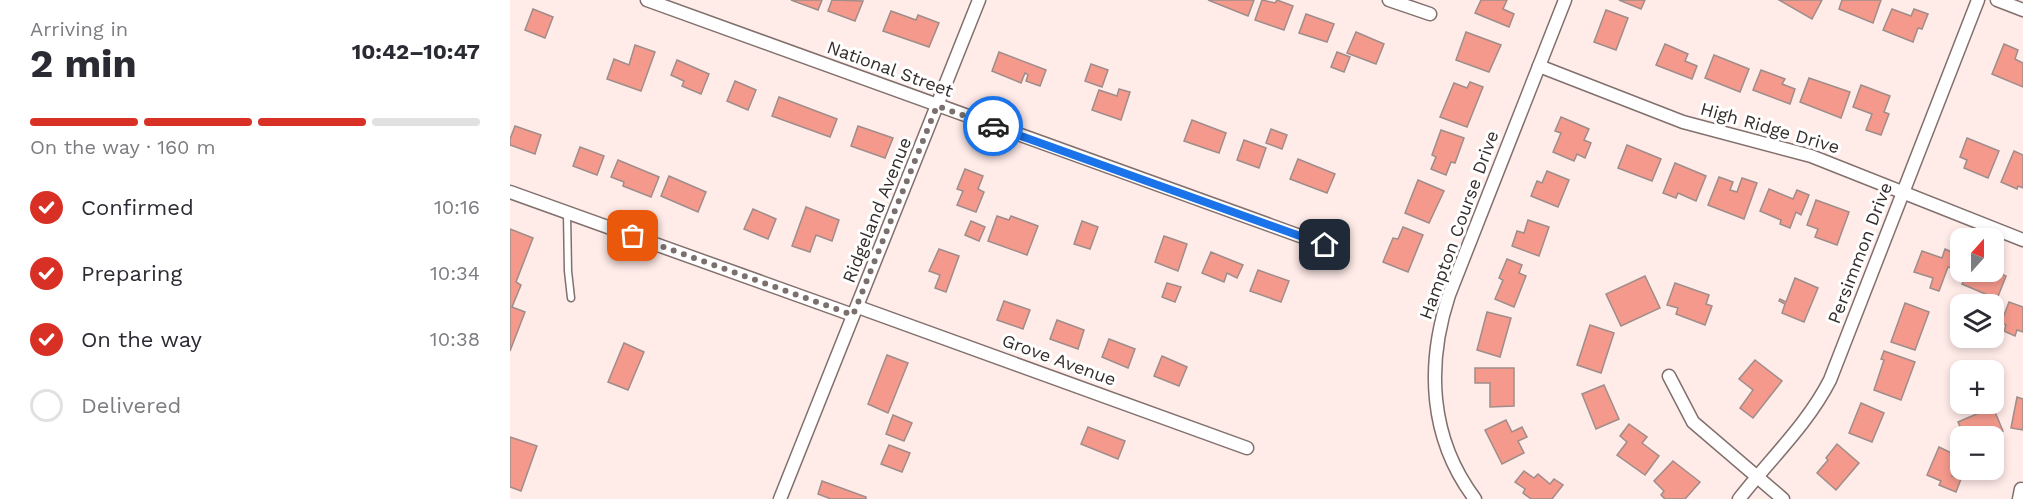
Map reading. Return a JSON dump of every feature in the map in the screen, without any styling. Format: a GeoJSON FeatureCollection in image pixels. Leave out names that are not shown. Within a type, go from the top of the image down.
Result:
{"type":"FeatureCollection","features":[{"type":"Feature","properties":{"kind":"street","name":"National Street"},"geometry":{"type":"LineString","coordinates":[[647,0],[1325,245]]}},
{"type":"Feature","properties":{"kind":"street","name":"Ridgeland Avenue"},"geometry":{"type":"LineString","coordinates":[[780,499],[979,0]]}},
{"type":"Feature","properties":{"kind":"street"},"geometry":{"type":"LineString","coordinates":[[1389,0],[1430,14]]}},
{"type":"Feature","properties":{"kind":"street","name":"Hampton Course Drive"},"geometry":{"type":"LineString","coordinates":[[1475,499],[1454,465],[1443,434],[1436,400],[1436,350],[1441,321],[1449,295],[1565,0]]}},
{"type":"Feature","properties":{"kind":"street","name":"Persimmon Drive"},"geometry":{"type":"LineString","coordinates":[[1739,499],[1803,425],[1830,380],[1978,0]]}},
{"type":"Feature","properties":{"kind":"street"},"geometry":{"type":"LineString","coordinates":[[1997,0],[2023,10]]}},
{"type":"Feature","properties":{"kind":"street","name":"High Ridge Drive"},"geometry":{"type":"LineString","coordinates":[[1539,66],[1683,122],[1810,156],[2023,240]]}},
{"type":"Feature","properties":{"kind":"street","name":"Grove Avenue"},"geometry":{"type":"LineString","coordinates":[[510,192],[1247,448]]}},
{"type":"Feature","properties":{"kind":"street"},"geometry":{"type":"LineString","coordinates":[[1669,376],[1693,422],[1783,499]]}},
{"type":"Feature","properties":{"kind":"lane"},"geometry":{"type":"LineString","coordinates":[[567,212],[571,298]]}},
{"type":"Feature","properties":{"kind":"building"},"geometry":{"type":"Polygon","coordinates":[[[791,0],[822,0],[818,10],[791,0]]]}},
{"type":"Feature","properties":{"kind":"building"},"geometry":{"type":"Polygon","coordinates":[[[832,0],[863,1],[855,21],[828,11],[832,0]]]}},
{"type":"Feature","properties":{"kind":"building"},"geometry":{"type":"Polygon","coordinates":[[[1208,0],[1254,0],[1248,16],[1208,0]]]}},
{"type":"Feature","properties":{"kind":"building"},"geometry":{"type":"Polygon","coordinates":[[[1262,0],[1275,3],[1277,0],[1293,6],[1284,30],[1255,20],[1262,0]]]}},
{"type":"Feature","properties":{"kind":"building"},"geometry":{"type":"Polygon","coordinates":[[[1481,0],[1507,0],[1503,9],[1514,14],[1509,27],[1475,13],[1481,0]]]}},
{"type":"Feature","properties":{"kind":"building"},"geometry":{"type":"Polygon","coordinates":[[[1619,0],[1645,0],[1641,9],[1619,0]]]}},
{"type":"Feature","properties":{"kind":"building"},"geometry":{"type":"Polygon","coordinates":[[[1779,0],[1822,0],[1812,19],[1779,0]]]}},
{"type":"Feature","properties":{"kind":"building"},"geometry":{"type":"Polygon","coordinates":[[[1842,0],[1881,0],[1873,23],[1839,9],[1842,0]]]}},
{"type":"Feature","properties":{"kind":"building"},"geometry":{"type":"Polygon","coordinates":[[[533,9],[553,17],[545,38],[525,30],[533,9]]]}},
{"type":"Feature","properties":{"kind":"building"},"geometry":{"type":"Polygon","coordinates":[[[1892,9],[1911,16],[1914,9],[1928,14],[1922,29],[1918,28],[1913,42],[1883,30],[1892,9]]]}},
{"type":"Feature","properties":{"kind":"building"},"geometry":{"type":"Polygon","coordinates":[[[1606,10],[1628,18],[1616,50],[1594,42],[1606,10]]]}},
{"type":"Feature","properties":{"kind":"building"},"geometry":{"type":"Polygon","coordinates":[[[891,11],[916,20],[918,15],[939,23],[929,47],[883,31],[891,11]]]}},
{"type":"Feature","properties":{"kind":"building"},"geometry":{"type":"Polygon","coordinates":[[[1306,14],[1334,24],[1327,42],[1299,33],[1306,14]]]}},
{"type":"Feature","properties":{"kind":"building"},"geometry":{"type":"Polygon","coordinates":[[[1356,32],[1384,44],[1376,64],[1347,53],[1356,32]]]}},
{"type":"Feature","properties":{"kind":"building"},"geometry":{"type":"Polygon","coordinates":[[[1466,32],[1501,45],[1489,72],[1456,60],[1466,32]]]}},
{"type":"Feature","properties":{"kind":"building"},"geometry":{"type":"Polygon","coordinates":[[[1665,44],[1688,54],[1685,61],[1697,66],[1692,79],[1656,65],[1665,44]]]}},
{"type":"Feature","properties":{"kind":"building"},"geometry":{"type":"Polygon","coordinates":[[[2004,44],[2018,50],[2015,59],[2023,63],[2023,87],[1992,74],[2004,44]]]}},
{"type":"Feature","properties":{"kind":"building"},"geometry":{"type":"Polygon","coordinates":[[[635,45],[655,52],[641,91],[607,79],[614,59],[629,65],[635,45]]]}},
{"type":"Feature","properties":{"kind":"building"},"geometry":{"type":"Polygon","coordinates":[[[999,52],[1046,70],[1040,86],[1026,81],[1028,75],[1025,73],[1021,83],[992,71],[999,52]]]}},
{"type":"Feature","properties":{"kind":"building"},"geometry":{"type":"Polygon","coordinates":[[[1337,52],[1350,57],[1344,72],[1331,67],[1337,52]]]}},
{"type":"Feature","properties":{"kind":"building"},"geometry":{"type":"Polygon","coordinates":[[[1714,55],[1749,69],[1740,92],[1705,78],[1714,55]]]}},
{"type":"Feature","properties":{"kind":"building"},"geometry":{"type":"Polygon","coordinates":[[[677,60],[709,74],[701,94],[682,86],[684,81],[671,75],[677,60]]]}},
{"type":"Feature","properties":{"kind":"building"},"geometry":{"type":"Polygon","coordinates":[[[1091,64],[1108,70],[1102,87],[1085,81],[1091,64]]]}},
{"type":"Feature","properties":{"kind":"building"},"geometry":{"type":"Polygon","coordinates":[[[1761,70],[1785,79],[1782,84],[1795,89],[1790,104],[1753,90],[1761,70]]]}},
{"type":"Feature","properties":{"kind":"building"},"geometry":{"type":"Polygon","coordinates":[[[1809,78],[1850,92],[1841,118],[1800,102],[1809,78]]]}},
{"type":"Feature","properties":{"kind":"building"},"geometry":{"type":"Polygon","coordinates":[[[735,81],[756,90],[748,110],[727,101],[735,81]]]}},
{"type":"Feature","properties":{"kind":"building"},"geometry":{"type":"Polygon","coordinates":[[[1470,82],[1483,87],[1467,127],[1440,117],[1454,83],[1467,88],[1470,82]]]}},
{"type":"Feature","properties":{"kind":"building"},"geometry":{"type":"Polygon","coordinates":[[[1861,85],[1890,96],[1884,112],[1889,114],[1881,135],[1866,130],[1872,114],[1853,107],[1861,85]]]}},
{"type":"Feature","properties":{"kind":"building"},"geometry":{"type":"Polygon","coordinates":[[[1119,89],[1130,92],[1121,120],[1092,110],[1099,90],[1117,96],[1119,89]]]}},
{"type":"Feature","properties":{"kind":"building"},"geometry":{"type":"Polygon","coordinates":[[[779,97],[837,119],[830,137],[772,116],[779,97]]]}},
{"type":"Feature","properties":{"kind":"building"},"geometry":{"type":"Polygon","coordinates":[[[1561,117],[1589,129],[1584,140],[1591,143],[1585,158],[1577,154],[1574,161],[1553,152],[1561,133],[1555,131],[1561,117]]]}},
{"type":"Feature","properties":{"kind":"building"},"geometry":{"type":"Polygon","coordinates":[[[1192,120],[1226,133],[1219,153],[1184,141],[1192,120]]]}},
{"type":"Feature","properties":{"kind":"building"},"geometry":{"type":"Polygon","coordinates":[[[515,126],[541,135],[535,154],[510,145],[515,126]]]}},
{"type":"Feature","properties":{"kind":"building"},"geometry":{"type":"Polygon","coordinates":[[[858,126],[893,138],[885,158],[851,146],[858,126]]]}},
{"type":"Feature","properties":{"kind":"building"},"geometry":{"type":"Polygon","coordinates":[[[1271,129],[1287,135],[1282,149],[1266,143],[1271,129]]]}},
{"type":"Feature","properties":{"kind":"building"},"geometry":{"type":"Polygon","coordinates":[[[1441,130],[1464,138],[1455,163],[1451,162],[1446,175],[1431,169],[1436,157],[1432,155],[1441,130]]]}},
{"type":"Feature","properties":{"kind":"building"},"geometry":{"type":"Polygon","coordinates":[[[1967,138],[1999,151],[1988,178],[1964,168],[1967,160],[1960,157],[1967,138]]]}},
{"type":"Feature","properties":{"kind":"building"},"geometry":{"type":"Polygon","coordinates":[[[1244,140],[1266,148],[1259,168],[1237,160],[1244,140]]]}},
{"type":"Feature","properties":{"kind":"building"},"geometry":{"type":"Polygon","coordinates":[[[1627,145],[1661,159],[1652,181],[1618,168],[1627,145]]]}},
{"type":"Feature","properties":{"kind":"building"},"geometry":{"type":"Polygon","coordinates":[[[580,147],[604,156],[597,175],[573,166],[580,147]]]}},
{"type":"Feature","properties":{"kind":"building"},"geometry":{"type":"Polygon","coordinates":[[[2014,151],[2023,155],[2023,188],[2018,186],[2017,189],[2001,182],[2014,151]]]}},
{"type":"Feature","properties":{"kind":"building"},"geometry":{"type":"Polygon","coordinates":[[[1298,159],[1335,174],[1327,193],[1290,179],[1298,159]]]}},
{"type":"Feature","properties":{"kind":"building"},"geometry":{"type":"Polygon","coordinates":[[[618,160],[659,177],[651,197],[623,186],[624,182],[611,177],[618,160]]]}},
{"type":"Feature","properties":{"kind":"building"},"geometry":{"type":"Polygon","coordinates":[[[1675,163],[1706,176],[1696,201],[1678,193],[1676,198],[1663,193],[1675,163]]]}},
{"type":"Feature","properties":{"kind":"building"},"geometry":{"type":"Polygon","coordinates":[[[965,169],[983,176],[978,189],[984,192],[976,212],[957,205],[963,191],[957,189],[965,169]]]}},
{"type":"Feature","properties":{"kind":"building"},"geometry":{"type":"Polygon","coordinates":[[[1547,171],[1569,180],[1558,207],[1531,196],[1537,181],[1542,183],[1547,171]]]}},
{"type":"Feature","properties":{"kind":"building"},"geometry":{"type":"Polygon","coordinates":[[[669,176],[706,192],[698,212],[661,196],[669,176]]]}},
{"type":"Feature","properties":{"kind":"building"},"geometry":{"type":"Polygon","coordinates":[[[1719,177],[1733,182],[1730,190],[1737,192],[1742,178],[1757,183],[1744,219],[1708,205],[1719,177]]]}},
{"type":"Feature","properties":{"kind":"building"},"geometry":{"type":"Polygon","coordinates":[[[1418,180],[1444,191],[1429,223],[1405,213],[1418,180]]]}},
{"type":"Feature","properties":{"kind":"building"},"geometry":{"type":"Polygon","coordinates":[[[1769,189],[1793,199],[1797,190],[1809,195],[1801,215],[1796,212],[1790,228],[1780,224],[1781,220],[1760,211],[1769,189]]]}},
{"type":"Feature","properties":{"kind":"building"},"geometry":{"type":"Polygon","coordinates":[[[1816,200],[1849,212],[1837,245],[1815,237],[1818,229],[1807,225],[1816,200]]]}},
{"type":"Feature","properties":{"kind":"building"},"geometry":{"type":"Polygon","coordinates":[[[806,207],[839,220],[832,241],[816,235],[810,252],[792,246],[806,207]]]}},
{"type":"Feature","properties":{"kind":"building"},"geometry":{"type":"Polygon","coordinates":[[[753,209],[776,219],[768,239],[744,229],[753,209]]]}},
{"type":"Feature","properties":{"kind":"building"},"geometry":{"type":"Polygon","coordinates":[[[997,216],[1009,220],[1011,216],[1038,226],[1027,255],[988,241],[997,216]]]}},
{"type":"Feature","properties":{"kind":"building"},"geometry":{"type":"Polygon","coordinates":[[[1528,220],[1549,227],[1539,256],[1512,246],[1517,231],[1524,233],[1528,220]]]}},
{"type":"Feature","properties":{"kind":"building"},"geometry":{"type":"Polygon","coordinates":[[[971,221],[985,227],[979,241],[965,235],[971,221]]]}},
{"type":"Feature","properties":{"kind":"building"},"geometry":{"type":"Polygon","coordinates":[[[1082,221],[1098,227],[1090,249],[1074,244],[1082,221]]]}},
{"type":"Feature","properties":{"kind":"building"},"geometry":{"type":"Polygon","coordinates":[[[1403,227],[1423,235],[1408,272],[1383,262],[1393,238],[1398,239],[1403,227]]]}},
{"type":"Feature","properties":{"kind":"building"},"geometry":{"type":"Polygon","coordinates":[[[510,229],[533,238],[516,282],[521,285],[512,307],[525,312],[510,351],[510,229]]]}},
{"type":"Feature","properties":{"kind":"building"},"geometry":{"type":"Polygon","coordinates":[[[1164,236],[1187,244],[1178,271],[1155,262],[1164,236]]]}},
{"type":"Feature","properties":{"kind":"building"},"geometry":{"type":"Polygon","coordinates":[[[939,249],[959,256],[946,292],[935,288],[940,275],[929,271],[939,249]]]}},
{"type":"Feature","properties":{"kind":"building"},"geometry":{"type":"Polygon","coordinates":[[[1945,249],[1950,251],[1950,268],[1948,267],[1939,291],[1930,288],[1933,278],[1914,272],[1922,251],[1942,258],[1945,249]]]}},
{"type":"Feature","properties":{"kind":"building"},"geometry":{"type":"Polygon","coordinates":[[[1211,252],[1243,265],[1237,278],[1227,273],[1224,282],[1202,273],[1211,252]]]}},
{"type":"Feature","properties":{"kind":"building"},"geometry":{"type":"Polygon","coordinates":[[[1507,259],[1522,265],[1519,273],[1526,276],[1514,307],[1495,299],[1503,280],[1499,278],[1507,259]]]}},
{"type":"Feature","properties":{"kind":"building"},"geometry":{"type":"Polygon","coordinates":[[[1258,270],[1289,281],[1281,302],[1250,291],[1258,270]]]}},
{"type":"Feature","properties":{"kind":"building"},"geometry":{"type":"Polygon","coordinates":[[[1645,276],[1660,308],[1621,326],[1606,294],[1645,276]]]}},
{"type":"Feature","properties":{"kind":"building"},"geometry":{"type":"Polygon","coordinates":[[[1795,278],[1818,288],[1804,322],[1782,313],[1785,304],[1779,301],[1780,299],[1786,302],[1795,278]]]}},
{"type":"Feature","properties":{"kind":"building"},"geometry":{"type":"Polygon","coordinates":[[[1963,282],[2004,282],[1999,294],[1985,294],[1962,284],[1963,282]]]}},
{"type":"Feature","properties":{"kind":"building"},"geometry":{"type":"Polygon","coordinates":[[[1167,283],[1181,287],[1175,302],[1162,297],[1167,283]]]}},
{"type":"Feature","properties":{"kind":"building"},"geometry":{"type":"Polygon","coordinates":[[[1675,283],[1709,295],[1706,304],[1712,306],[1705,325],[1676,314],[1678,308],[1667,305],[1675,283]]]}},
{"type":"Feature","properties":{"kind":"building"},"geometry":{"type":"Polygon","coordinates":[[[1004,301],[1030,310],[1023,329],[997,320],[1004,301]]]}},
{"type":"Feature","properties":{"kind":"building"},"geometry":{"type":"Polygon","coordinates":[[[2009,302],[2023,307],[2023,332],[2017,330],[2015,336],[2004,331],[2006,325],[2004,324],[2004,315],[2009,302]]]}},
{"type":"Feature","properties":{"kind":"building"},"geometry":{"type":"Polygon","coordinates":[[[1905,303],[1929,312],[1915,350],[1891,342],[1905,303]]]}},
{"type":"Feature","properties":{"kind":"building"},"geometry":{"type":"Polygon","coordinates":[[[1487,312],[1511,318],[1500,357],[1477,350],[1487,312]]]}},
{"type":"Feature","properties":{"kind":"building"},"geometry":{"type":"Polygon","coordinates":[[[1057,320],[1084,330],[1078,349],[1050,339],[1057,320]]]}},
{"type":"Feature","properties":{"kind":"building"},"geometry":{"type":"Polygon","coordinates":[[[1590,325],[1614,333],[1601,373],[1577,365],[1590,325]]]}},
{"type":"Feature","properties":{"kind":"building"},"geometry":{"type":"Polygon","coordinates":[[[1109,339],[1135,349],[1128,368],[1102,357],[1109,339]]]}},
{"type":"Feature","properties":{"kind":"building"},"geometry":{"type":"Polygon","coordinates":[[[624,343],[644,352],[628,390],[608,382],[624,343]]]}},
{"type":"Feature","properties":{"kind":"building"},"geometry":{"type":"Polygon","coordinates":[[[1884,351],[1915,362],[1901,400],[1874,390],[1884,360],[1881,359],[1884,351]]]}},
{"type":"Feature","properties":{"kind":"building"},"geometry":{"type":"Polygon","coordinates":[[[887,355],[908,363],[888,413],[868,404],[887,355]]]}},
{"type":"Feature","properties":{"kind":"building"},"geometry":{"type":"Polygon","coordinates":[[[1162,356],[1187,367],[1179,386],[1154,376],[1162,356]]]}},
{"type":"Feature","properties":{"kind":"building"},"geometry":{"type":"Polygon","coordinates":[[[1755,360],[1782,381],[1753,418],[1740,408],[1753,390],[1739,379],[1755,360]]]}},
{"type":"Feature","properties":{"kind":"building"},"geometry":{"type":"Polygon","coordinates":[[[1475,368],[1514,368],[1514,406],[1490,407],[1490,383],[1475,383],[1475,368]]]}},
{"type":"Feature","properties":{"kind":"building"},"geometry":{"type":"Polygon","coordinates":[[[1604,385],[1619,419],[1596,429],[1582,394],[1604,385]]]}},
{"type":"Feature","properties":{"kind":"building"},"geometry":{"type":"Polygon","coordinates":[[[2017,397],[2023,399],[2023,430],[2011,428],[2017,397]]]}},
{"type":"Feature","properties":{"kind":"building"},"geometry":{"type":"Polygon","coordinates":[[[1861,403],[1884,413],[1872,442],[1849,433],[1861,403]]]}},
{"type":"Feature","properties":{"kind":"building"},"geometry":{"type":"Polygon","coordinates":[[[1977,414],[1996,414],[2001,426],[1960,426],[1958,422],[1977,414]]]}},
{"type":"Feature","properties":{"kind":"building"},"geometry":{"type":"Polygon","coordinates":[[[893,415],[912,423],[904,441],[886,434],[893,415]]]}},
{"type":"Feature","properties":{"kind":"building"},"geometry":{"type":"Polygon","coordinates":[[[1506,420],[1512,432],[1522,427],[1527,437],[1518,441],[1524,453],[1502,464],[1485,430],[1506,420]]]}},
{"type":"Feature","properties":{"kind":"building"},"geometry":{"type":"Polygon","coordinates":[[[1629,424],[1647,437],[1642,443],[1659,456],[1645,475],[1617,455],[1627,442],[1620,436],[1629,424]]]}},
{"type":"Feature","properties":{"kind":"building"},"geometry":{"type":"Polygon","coordinates":[[[1088,427],[1125,441],[1118,459],[1081,444],[1088,427]]]}},
{"type":"Feature","properties":{"kind":"building"},"geometry":{"type":"Polygon","coordinates":[[[510,437],[537,446],[521,491],[510,487],[510,437]]]}},
{"type":"Feature","properties":{"kind":"building"},"geometry":{"type":"Polygon","coordinates":[[[1837,444],[1859,463],[1836,490],[1817,473],[1837,444]]]}},
{"type":"Feature","properties":{"kind":"building"},"geometry":{"type":"Polygon","coordinates":[[[889,445],[910,453],[902,472],[881,464],[889,445]]]}},
{"type":"Feature","properties":{"kind":"building"},"geometry":{"type":"Polygon","coordinates":[[[1939,447],[1950,452],[1950,480],[1961,480],[1956,492],[1939,485],[1941,481],[1927,475],[1939,447]]]}},
{"type":"Feature","properties":{"kind":"building"},"geometry":{"type":"Polygon","coordinates":[[[1673,461],[1700,482],[1685,499],[1665,499],[1661,495],[1664,491],[1654,481],[1673,461]]]}},
{"type":"Feature","properties":{"kind":"building"},"geometry":{"type":"Polygon","coordinates":[[[1524,471],[1534,478],[1538,474],[1550,484],[1554,479],[1563,485],[1552,499],[1531,499],[1523,493],[1525,489],[1515,482],[1524,471]]]}},
{"type":"Feature","properties":{"kind":"building"},"geometry":{"type":"Polygon","coordinates":[[[822,481],[866,497],[866,499],[831,499],[818,494],[822,481]]]}},
{"type":"Feature","properties":{"kind":"way so far"},"geometry":{"type":"LineString","coordinates":[[633,236],[853,315],[937,106],[993,126]]}},
{"type":"Feature","properties":{"kind":"route"},"geometry":{"type":"LineString","coordinates":[[993,126],[1325,245]]}}]}
